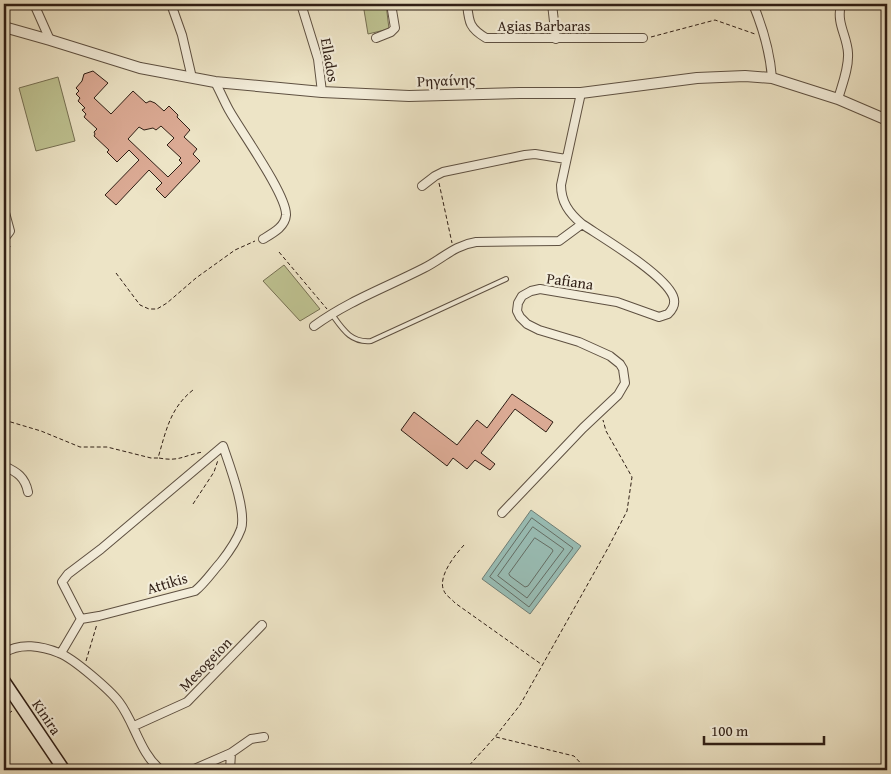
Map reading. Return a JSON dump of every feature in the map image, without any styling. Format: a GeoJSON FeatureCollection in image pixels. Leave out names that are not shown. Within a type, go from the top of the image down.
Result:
{"type":"FeatureCollection","features":[{"type":"Feature","properties":{"kind":"main road","name":"Kinira"},"geometry":{"type":"LineString","coordinates":[[4,681],[64,770]]}},
{"type":"Feature","properties":{"kind":"street"},"geometry":{"type":"LineString","coordinates":[[34,4],[50,40]]}},
{"type":"Feature","properties":{"kind":"street"},"geometry":{"type":"LineString","coordinates":[[171,4],[182,35],[192,78]]}},
{"type":"Feature","properties":{"kind":"street","name":"Ellados"},"geometry":{"type":"LineString","coordinates":[[301,4],[318,59],[322,92]]}},
{"type":"Feature","properties":{"kind":"street"},"geometry":{"type":"LineString","coordinates":[[376,38],[391,32],[395,28],[391,4]]}},
{"type":"Feature","properties":{"kind":"street","name":"Agias Barbaras"},"geometry":{"type":"LineString","coordinates":[[467,4],[470,22],[475,32],[486,38],[643,38]]}},
{"type":"Feature","properties":{"kind":"street"},"geometry":{"type":"LineString","coordinates":[[552,4],[556,39]]}},
{"type":"Feature","properties":{"kind":"street"},"geometry":{"type":"LineString","coordinates":[[752,4],[764,37],[771,63],[772,78]]}},
{"type":"Feature","properties":{"kind":"street"},"geometry":{"type":"LineString","coordinates":[[838,99],[848,55],[840,26],[840,7]]}},
{"type":"Feature","properties":{"kind":"street","name":"Ρηγαίνης"},"geometry":{"type":"LineString","coordinates":[[4,27],[140,68],[215,82],[322,92],[409,96],[581,93],[714,76],[745,76],[772,78],[838,99],[887,120]]}},
{"type":"Feature","properties":{"kind":"street"},"geometry":{"type":"LineString","coordinates":[[215,82],[272,180],[285,209],[286,215],[281,227],[263,239]]}},
{"type":"Feature","properties":{"kind":"street","name":"Pafiana"},"geometry":{"type":"LineString","coordinates":[[502,513],[622,389],[625,376],[620,364],[598,350],[580,342],[539,330],[527,324],[517,311],[518,303],[522,296],[540,289],[617,302],[659,317],[672,310],[674,300],[673,295],[663,281],[635,259],[582,224],[568,210],[562,195],[561,185],[581,93]]}},
{"type":"Feature","properties":{"kind":"street"},"geometry":{"type":"LineString","coordinates":[[422,186],[443,172],[530,154],[566,159]]}},
{"type":"Feature","properties":{"kind":"street"},"geometry":{"type":"LineString","coordinates":[[4,209],[10,226],[6,237]]}},
{"type":"Feature","properties":{"kind":"street"},"geometry":{"type":"LineString","coordinates":[[314,326],[331,313],[370,292],[429,265],[453,249],[466,244],[476,242],[559,241],[582,224]]}},
{"type":"Feature","properties":{"kind":"street","name":"Attikis"},"geometry":{"type":"LineString","coordinates":[[224,446],[242,515],[241,530],[224,557],[203,584],[194,591],[99,616],[81,619],[62,582],[68,574],[101,549],[224,446]]}},
{"type":"Feature","properties":{"kind":"street"},"geometry":{"type":"LineString","coordinates":[[4,466],[17,472],[26,482],[28,492]]}},
{"type":"Feature","properties":{"kind":"street"},"geometry":{"type":"LineString","coordinates":[[61,654],[81,619]]}},
{"type":"Feature","properties":{"kind":"street","name":"Mesogeion"},"geometry":{"type":"LineString","coordinates":[[134,726],[186,702],[262,624]]}},
{"type":"Feature","properties":{"kind":"street"},"geometry":{"type":"LineString","coordinates":[[4,653],[24,646],[41,648],[61,654],[83,670],[106,688],[119,702],[134,726],[148,756],[161,770]]}},
{"type":"Feature","properties":{"kind":"street"},"geometry":{"type":"LineString","coordinates":[[192,770],[231,753],[251,739],[264,737]]}},
{"type":"Feature","properties":{"kind":"street"},"geometry":{"type":"LineString","coordinates":[[230,770],[231,753]]}},
{"type":"Feature","properties":{"kind":"lane"},"geometry":{"type":"LineString","coordinates":[[331,313],[342,328],[357,340],[371,341],[506,279]]}},
{"type":"Feature","properties":{"kind":"path"},"geometry":{"type":"LineString","coordinates":[[840,7],[885,4]]}},
{"type":"Feature","properties":{"kind":"path"},"geometry":{"type":"LineString","coordinates":[[643,38],[715,20],[764,37]]}},
{"type":"Feature","properties":{"kind":"path"},"geometry":{"type":"LineString","coordinates":[[437,175],[453,249]]}},
{"type":"Feature","properties":{"kind":"path"},"geometry":{"type":"LineString","coordinates":[[4,266],[10,244],[6,237]]}},
{"type":"Feature","properties":{"kind":"path"},"geometry":{"type":"LineString","coordinates":[[116,273],[140,305],[149,309],[157,309],[235,250],[263,239]]}},
{"type":"Feature","properties":{"kind":"path"},"geometry":{"type":"LineString","coordinates":[[279,252],[331,313]]}},
{"type":"Feature","properties":{"kind":"path"},"geometry":{"type":"LineString","coordinates":[[4,420],[41,431],[80,447],[107,447],[158,458],[168,423],[182,399],[193,390]]}},
{"type":"Feature","properties":{"kind":"path"},"geometry":{"type":"LineString","coordinates":[[465,770],[495,737],[520,705],[627,511],[632,477],[606,432],[600,412]]}},
{"type":"Feature","properties":{"kind":"path"},"geometry":{"type":"LineString","coordinates":[[464,545],[449,563],[442,586],[444,593],[455,603],[542,664]]}},
{"type":"Feature","properties":{"kind":"path"},"geometry":{"type":"LineString","coordinates":[[83,670],[99,616]]}},
{"type":"Feature","properties":{"kind":"path"},"geometry":{"type":"LineString","coordinates":[[495,737],[574,756],[587,770]]}},
{"type":"Feature","properties":{"kind":"green space"},"geometry":{"type":"Polygon","coordinates":[[[363,4],[386,4],[389,29],[368,34],[363,4]]]}},
{"type":"Feature","properties":{"kind":"green space"},"geometry":{"type":"Polygon","coordinates":[[[58,77],[75,141],[36,151],[19,88],[58,77]]]}},
{"type":"Feature","properties":{"kind":"green space"},"geometry":{"type":"Polygon","coordinates":[[[284,265],[320,309],[300,321],[263,281],[284,265]]]}},
{"type":"Feature","properties":{"kind":"water"},"geometry":{"type":"Polygon","coordinates":[[[531,510],[581,546],[530,614],[482,579],[531,510]]]}},
{"type":"Feature","properties":{"kind":"building"},"geometry":{"type":"Polygon","coordinates":[[[93,71],[108,83],[94,98],[111,114],[133,91],[146,103],[150,101],[155,103],[164,111],[169,106],[190,130],[184,137],[197,149],[193,154],[200,161],[165,198],[156,189],[162,183],[149,170],[116,205],[105,195],[139,160],[129,150],[117,162],[107,152],[109,150],[94,136],[94,132],[97,129],[84,117],[86,114],[82,110],[85,108],[78,101],[80,98],[76,94],[79,91],[76,88],[82,81],[84,74],[93,71]],[[161,126],[156,130],[153,128],[144,130],[139,127],[128,139],[168,177],[182,163],[179,160],[181,158],[167,145],[174,138],[161,126]]]}},
{"type":"Feature","properties":{"kind":"building"},"geometry":{"type":"Polygon","coordinates":[[[512,394],[553,422],[546,432],[515,409],[481,453],[495,464],[490,470],[475,460],[467,469],[453,458],[447,466],[401,430],[414,412],[457,445],[477,420],[487,428],[512,394]]]}}]}
